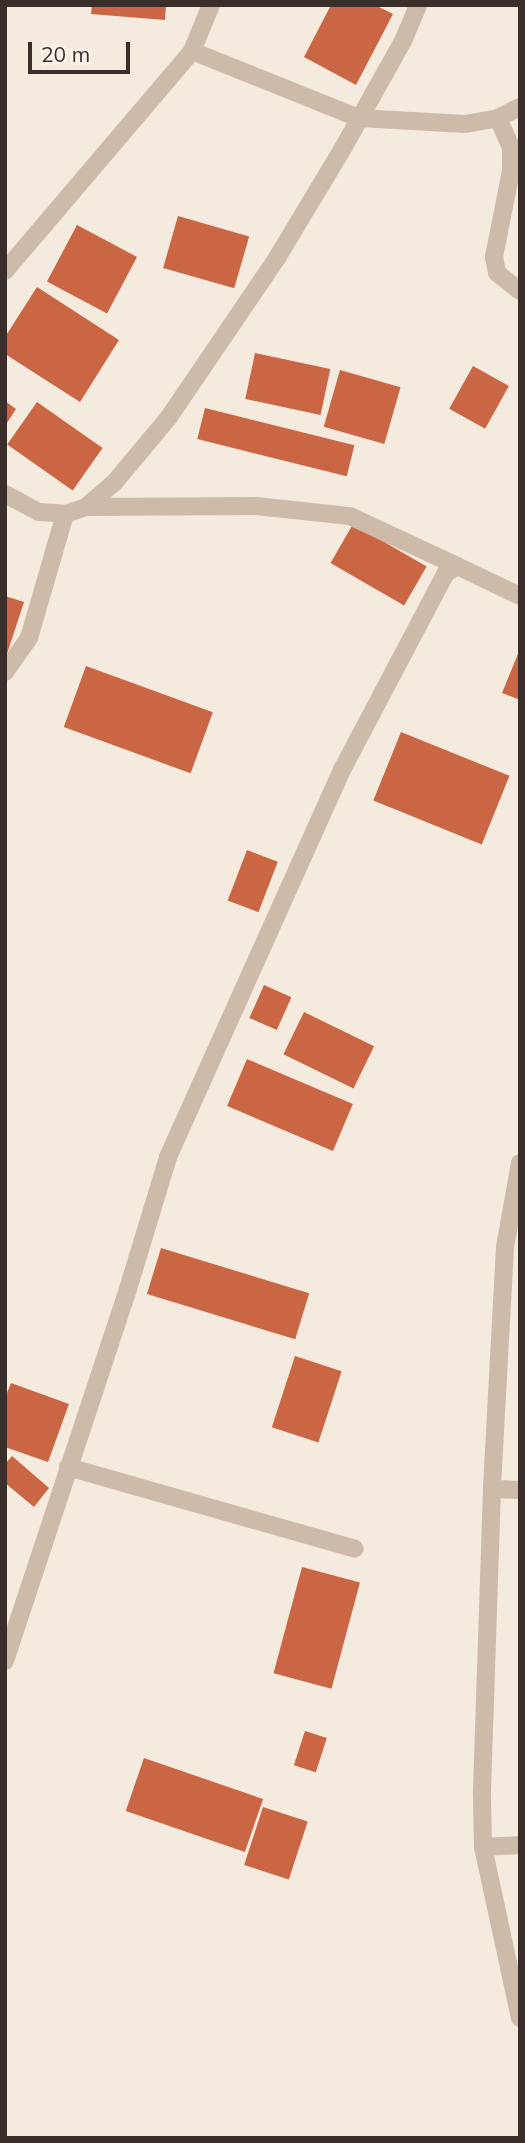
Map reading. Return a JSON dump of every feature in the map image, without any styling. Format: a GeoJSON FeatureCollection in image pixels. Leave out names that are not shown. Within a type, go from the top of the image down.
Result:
{"type":"FeatureCollection","features":[{"type":"Feature","properties":{"kind":"street"},"geometry":{"type":"LineString","coordinates":[[5,271],[192,51],[211,5]]}},
{"type":"Feature","properties":{"kind":"street"},"geometry":{"type":"LineString","coordinates":[[86,507],[114,483],[169,417],[277,258],[403,41],[418,5]]}},
{"type":"Feature","properties":{"kind":"street"},"geometry":{"type":"LineString","coordinates":[[192,51],[359,118],[465,124],[498,118],[520,107]]}},
{"type":"Feature","properties":{"kind":"street"},"geometry":{"type":"LineString","coordinates":[[498,118],[511,147],[511,171],[494,257],[497,273],[520,291]]}},
{"type":"Feature","properties":{"kind":"street"},"geometry":{"type":"LineString","coordinates":[[5,494],[39,512],[65,514],[86,507],[256,506],[349,516],[520,596]]}},
{"type":"Feature","properties":{"kind":"street"},"geometry":{"type":"LineString","coordinates":[[5,672],[29,639],[65,514]]}},
{"type":"Feature","properties":{"kind":"street"},"geometry":{"type":"LineString","coordinates":[[5,1661],[168,1157],[343,768],[446,573],[457,566]]}},
{"type":"Feature","properties":{"kind":"street"},"geometry":{"type":"LineString","coordinates":[[520,1163],[505,1247],[492,1489],[483,1847],[520,2018]]}},
{"type":"Feature","properties":{"kind":"street"},"geometry":{"type":"LineString","coordinates":[[68,1467],[355,1549]]}},
{"type":"Feature","properties":{"kind":"street"},"geometry":{"type":"LineString","coordinates":[[492,1489],[520,1490]]}},
{"type":"Feature","properties":{"kind":"street"},"geometry":{"type":"LineString","coordinates":[[483,1847],[520,1845]]}},
{"type":"Feature","properties":{"kind":"building"},"geometry":{"type":"Polygon","coordinates":[[[92,5],[166,5],[165,20],[91,14],[92,5]]]}},
{"type":"Feature","properties":{"kind":"building"},"geometry":{"type":"Polygon","coordinates":[[[331,5],[375,5],[393,14],[356,85],[304,57],[331,5]]]}},
{"type":"Feature","properties":{"kind":"building"},"geometry":{"type":"Polygon","coordinates":[[[178,216],[249,236],[234,288],[163,268],[178,216]]]}},
{"type":"Feature","properties":{"kind":"building"},"geometry":{"type":"Polygon","coordinates":[[[77,225],[137,257],[107,313],[47,282],[77,225]]]}},
{"type":"Feature","properties":{"kind":"building"},"geometry":{"type":"Polygon","coordinates":[[[37,287],[119,340],[80,402],[5,354],[5,337],[37,287]]]}},
{"type":"Feature","properties":{"kind":"building"},"geometry":{"type":"Polygon","coordinates":[[[255,353],[330,369],[321,415],[245,399],[255,353]]]}},
{"type":"Feature","properties":{"kind":"building"},"geometry":{"type":"Polygon","coordinates":[[[473,366],[509,386],[485,429],[449,409],[473,366]]]}},
{"type":"Feature","properties":{"kind":"building"},"geometry":{"type":"Polygon","coordinates":[[[340,370],[401,387],[384,444],[324,427],[340,370]]]}},
{"type":"Feature","properties":{"kind":"building"},"geometry":{"type":"Polygon","coordinates":[[[5,401],[16,409],[5,426],[5,401]]]}},
{"type":"Feature","properties":{"kind":"building"},"geometry":{"type":"Polygon","coordinates":[[[37,402],[103,448],[73,490],[7,445],[37,402]]]}},
{"type":"Feature","properties":{"kind":"building"},"geometry":{"type":"Polygon","coordinates":[[[205,408],[354,445],[347,476],[197,439],[205,408]]]}},
{"type":"Feature","properties":{"kind":"building"},"geometry":{"type":"Polygon","coordinates":[[[353,524],[427,566],[404,605],[330,563],[353,524]]]}},
{"type":"Feature","properties":{"kind":"building"},"geometry":{"type":"Polygon","coordinates":[[[5,596],[24,602],[6,657],[5,657],[5,596]]]}},
{"type":"Feature","properties":{"kind":"building"},"geometry":{"type":"Polygon","coordinates":[[[520,649],[520,700],[502,693],[520,649]]]}},
{"type":"Feature","properties":{"kind":"building"},"geometry":{"type":"Polygon","coordinates":[[[86,666],[213,712],[191,773],[64,727],[86,666]]]}},
{"type":"Feature","properties":{"kind":"building"},"geometry":{"type":"Polygon","coordinates":[[[401,732],[509,776],[482,844],[373,801],[401,732]]]}},
{"type":"Feature","properties":{"kind":"building"},"geometry":{"type":"Polygon","coordinates":[[[247,850],[278,862],[258,912],[228,900],[247,850]]]}},
{"type":"Feature","properties":{"kind":"building"},"geometry":{"type":"Polygon","coordinates":[[[264,985],[291,997],[277,1030],[249,1018],[264,985]]]}},
{"type":"Feature","properties":{"kind":"building"},"geometry":{"type":"Polygon","coordinates":[[[304,1012],[374,1046],[354,1088],[283,1054],[304,1012]]]}},
{"type":"Feature","properties":{"kind":"building"},"geometry":{"type":"Polygon","coordinates":[[[247,1059],[353,1104],[333,1151],[227,1106],[247,1059]]]}},
{"type":"Feature","properties":{"kind":"building"},"geometry":{"type":"Polygon","coordinates":[[[161,1248],[309,1293],[295,1339],[147,1294],[161,1248]]]}},
{"type":"Feature","properties":{"kind":"building"},"geometry":{"type":"Polygon","coordinates":[[[295,1356],[342,1371],[318,1442],[272,1427],[295,1356]]]}},
{"type":"Feature","properties":{"kind":"building"},"geometry":{"type":"Polygon","coordinates":[[[11,1383],[69,1404],[48,1462],[5,1447],[5,1398],[11,1383]]]}},
{"type":"Feature","properties":{"kind":"building"},"geometry":{"type":"Polygon","coordinates":[[[12,1456],[49,1488],[34,1507],[5,1483],[5,1464],[12,1456]]]}},
{"type":"Feature","properties":{"kind":"building"},"geometry":{"type":"Polygon","coordinates":[[[302,1567],[360,1583],[331,1689],[274,1673],[302,1567]]]}},
{"type":"Feature","properties":{"kind":"building"},"geometry":{"type":"Polygon","coordinates":[[[305,1731],[327,1738],[316,1772],[294,1765],[305,1731]]]}},
{"type":"Feature","properties":{"kind":"building"},"geometry":{"type":"Polygon","coordinates":[[[144,1758],[263,1799],[245,1852],[126,1811],[144,1758]]]}},
{"type":"Feature","properties":{"kind":"building"},"geometry":{"type":"Polygon","coordinates":[[[263,1807],[308,1822],[289,1880],[244,1865],[263,1807]]]}}]}
